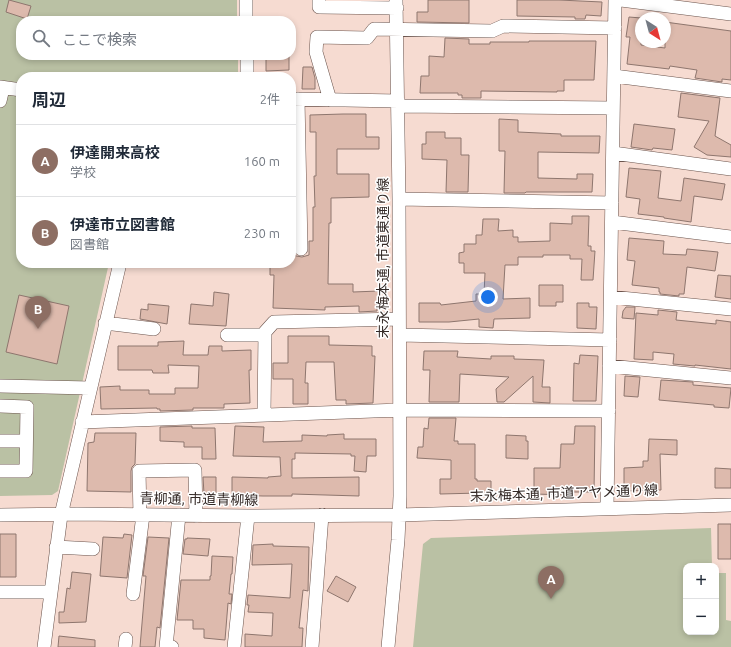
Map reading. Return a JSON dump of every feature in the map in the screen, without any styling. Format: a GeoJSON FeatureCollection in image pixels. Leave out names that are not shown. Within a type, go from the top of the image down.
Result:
{"type":"FeatureCollection","features":[{"type":"Feature","properties":{"kind":"street"},"geometry":{"type":"LineString","coordinates":[[246,0],[246,16]]}},
{"type":"Feature","properties":{"kind":"street"},"geometry":{"type":"LineString","coordinates":[[319,0],[319,7],[397,4]]}},
{"type":"Feature","properties":{"kind":"street"},"geometry":{"type":"LineString","coordinates":[[607,508],[615,0]]}},
{"type":"Feature","properties":{"kind":"street"},"geometry":{"type":"LineString","coordinates":[[621,0],[731,14]]}},
{"type":"Feature","properties":{"kind":"street","name":"末永梅本通, 市道東通り線"},"geometry":{"type":"LineString","coordinates":[[388,647],[398,540],[400,496],[397,4]]}},
{"type":"Feature","properties":{"kind":"street"},"geometry":{"type":"LineString","coordinates":[[330,100],[316,52],[317,37],[367,38],[374,29],[492,31],[503,26],[615,28]]}},
{"type":"Feature","properties":{"kind":"street"},"geometry":{"type":"LineString","coordinates":[[246,60],[247,72]]}},
{"type":"Feature","properties":{"kind":"street"},"geometry":{"type":"LineString","coordinates":[[614,76],[731,91]]}},
{"type":"Feature","properties":{"kind":"street"},"geometry":{"type":"LineString","coordinates":[[0,101],[1,87],[16,89]]}},
{"type":"Feature","properties":{"kind":"street"},"geometry":{"type":"LineString","coordinates":[[296,99],[398,104],[613,108]]}},
{"type":"Feature","properties":{"kind":"street"},"geometry":{"type":"LineString","coordinates":[[296,142],[301,249]]}},
{"type":"Feature","properties":{"kind":"street"},"geometry":{"type":"LineString","coordinates":[[613,153],[731,169]]}},
{"type":"Feature","properties":{"kind":"street"},"geometry":{"type":"LineString","coordinates":[[399,199],[612,203]]}},
{"type":"Feature","properties":{"kind":"street"},"geometry":{"type":"LineString","coordinates":[[612,222],[731,238]]}},
{"type":"Feature","properties":{"kind":"street"},"geometry":{"type":"LineString","coordinates":[[44,647],[61,515],[119,268]]}},
{"type":"Feature","properties":{"kind":"street"},"geometry":{"type":"LineString","coordinates":[[610,297],[731,309]]}},
{"type":"Feature","properties":{"kind":"street"},"geometry":{"type":"LineString","coordinates":[[264,414],[265,332],[274,322],[399,319]]}},
{"type":"Feature","properties":{"kind":"street"},"geometry":{"type":"LineString","coordinates":[[105,323],[154,329]]}},
{"type":"Feature","properties":{"kind":"street"},"geometry":{"type":"LineString","coordinates":[[227,335],[265,336]]}},
{"type":"Feature","properties":{"kind":"street"},"geometry":{"type":"LineString","coordinates":[[400,335],[610,340]]}},
{"type":"Feature","properties":{"kind":"street"},"geometry":{"type":"LineString","coordinates":[[609,366],[731,378]]}},
{"type":"Feature","properties":{"kind":"street"},"geometry":{"type":"LineString","coordinates":[[0,386],[90,388]]}},
{"type":"Feature","properties":{"kind":"street"},"geometry":{"type":"LineString","coordinates":[[0,406],[27,407],[26,471],[0,471]]}},
{"type":"Feature","properties":{"kind":"street"},"geometry":{"type":"LineString","coordinates":[[82,422],[400,410],[609,411]]}},
{"type":"Feature","properties":{"kind":"street"},"geometry":{"type":"LineString","coordinates":[[0,441],[26,441]]}},
{"type":"Feature","properties":{"kind":"street"},"geometry":{"type":"LineString","coordinates":[[133,594],[141,515],[138,471],[195,470],[196,516]]}},
{"type":"Feature","properties":{"kind":"street","name":"末永梅本通, 市道アヤメ通り線"},"geometry":{"type":"LineString","coordinates":[[399,515],[731,505]]}},
{"type":"Feature","properties":{"kind":"street","name":"青柳通, 市道青柳線"},"geometry":{"type":"LineString","coordinates":[[0,515],[399,515]]}},
{"type":"Feature","properties":{"kind":"street"},"geometry":{"type":"LineString","coordinates":[[312,647],[322,515]]}},
{"type":"Feature","properties":{"kind":"street"},"geometry":{"type":"LineString","coordinates":[[172,647],[166,647],[179,516]]}},
{"type":"Feature","properties":{"kind":"street"},"geometry":{"type":"LineString","coordinates":[[234,647],[248,516]]}},
{"type":"Feature","properties":{"kind":"street"},"geometry":{"type":"LineString","coordinates":[[56,547],[93,549]]}},
{"type":"Feature","properties":{"kind":"street"},"geometry":{"type":"LineString","coordinates":[[0,592],[50,592]]}},
{"type":"Feature","properties":{"kind":"green space"},"geometry":{"type":"Polygon","coordinates":[[[0,0],[237,0],[237,16],[16,16],[16,60],[238,60],[238,72],[16,72],[16,268],[108,268],[58,491],[52,495],[0,496],[0,0]]]}},
{"type":"Feature","properties":{"kind":"green space"},"geometry":{"type":"Polygon","coordinates":[[[711,528],[712,563],[683,563],[683,635],[719,635],[719,573],[726,573],[726,620],[731,621],[731,647],[413,647],[423,544],[431,538],[711,528]]]}},
{"type":"Feature","properties":{"kind":"building"},"geometry":{"type":"Polygon","coordinates":[[[9,0],[31,6],[28,16],[18,16],[6,12],[9,0]]]}},
{"type":"Feature","properties":{"kind":"building"},"geometry":{"type":"Polygon","coordinates":[[[428,0],[469,0],[469,23],[417,22],[417,12],[428,12],[428,0]]]}},
{"type":"Feature","properties":{"kind":"building"},"geometry":{"type":"Polygon","coordinates":[[[517,0],[602,2],[601,16],[586,15],[585,19],[575,19],[575,17],[517,16],[517,0]]]}},
{"type":"Feature","properties":{"kind":"building"},"geometry":{"type":"Polygon","coordinates":[[[629,17],[635,18],[635,48],[671,48],[671,23],[731,31],[731,80],[722,79],[722,82],[695,78],[697,70],[670,66],[669,69],[627,64],[630,37],[626,37],[629,17]]]}},
{"type":"Feature","properties":{"kind":"building"},"geometry":{"type":"Polygon","coordinates":[[[445,38],[469,39],[469,44],[529,41],[596,41],[594,80],[564,80],[564,91],[557,92],[481,91],[481,98],[462,98],[462,95],[458,95],[458,93],[420,93],[421,76],[429,76],[429,56],[444,57],[445,38]]]}},
{"type":"Feature","properties":{"kind":"building"},"geometry":{"type":"Polygon","coordinates":[[[266,60],[289,60],[289,70],[266,71],[266,60]]]}},
{"type":"Feature","properties":{"kind":"building"},"geometry":{"type":"Polygon","coordinates":[[[303,67],[312,67],[315,78],[315,89],[302,89],[303,67]]]}},
{"type":"Feature","properties":{"kind":"building"},"geometry":{"type":"Polygon","coordinates":[[[681,93],[720,98],[715,136],[731,145],[731,157],[707,155],[694,147],[709,121],[678,117],[681,93]]]}},
{"type":"Feature","properties":{"kind":"building"},"geometry":{"type":"Polygon","coordinates":[[[366,114],[366,137],[379,137],[379,149],[337,149],[337,174],[369,174],[369,197],[331,198],[328,284],[353,284],[353,292],[379,291],[380,302],[377,302],[377,311],[359,312],[359,306],[325,307],[325,310],[273,308],[274,275],[270,275],[270,268],[296,268],[296,256],[302,257],[309,255],[309,241],[313,241],[313,207],[315,207],[314,176],[316,176],[316,132],[310,132],[310,115],[366,114]]]}},
{"type":"Feature","properties":{"kind":"building"},"geometry":{"type":"Polygon","coordinates":[[[499,119],[518,120],[518,132],[561,134],[561,136],[600,136],[599,153],[538,152],[538,178],[577,179],[577,174],[593,174],[592,192],[504,193],[505,151],[499,151],[499,119]]]}},
{"type":"Feature","properties":{"kind":"building"},"geometry":{"type":"Polygon","coordinates":[[[634,124],[675,129],[672,150],[653,148],[652,150],[631,147],[634,124]]]}},
{"type":"Feature","properties":{"kind":"building"},"geometry":{"type":"Polygon","coordinates":[[[426,132],[445,132],[445,138],[461,138],[461,155],[469,155],[468,192],[446,192],[447,160],[422,159],[422,144],[426,144],[426,132]]]}},
{"type":"Feature","properties":{"kind":"building"},"geometry":{"type":"Polygon","coordinates":[[[629,168],[661,171],[658,198],[681,201],[684,178],[725,184],[722,200],[694,196],[691,222],[638,214],[640,199],[626,197],[629,168]]]}},
{"type":"Feature","properties":{"kind":"building"},"geometry":{"type":"Polygon","coordinates":[[[572,216],[589,216],[588,246],[591,246],[591,251],[595,251],[593,280],[581,280],[582,259],[570,259],[570,255],[518,257],[518,265],[505,265],[503,299],[530,298],[530,318],[494,319],[493,328],[479,327],[479,319],[449,322],[419,322],[419,303],[440,303],[441,305],[476,301],[476,294],[484,294],[485,273],[464,273],[464,263],[459,263],[459,253],[464,252],[464,244],[476,244],[476,235],[482,235],[483,219],[499,219],[498,231],[513,230],[513,237],[518,237],[518,242],[550,241],[550,223],[572,224],[572,216]]]}},
{"type":"Feature","properties":{"kind":"building"},"geometry":{"type":"Polygon","coordinates":[[[629,238],[664,241],[663,254],[686,255],[687,249],[718,252],[715,271],[687,267],[684,294],[679,294],[679,296],[660,294],[659,288],[632,285],[635,261],[627,260],[629,238]]]}},
{"type":"Feature","properties":{"kind":"building"},"geometry":{"type":"Polygon","coordinates":[[[718,275],[731,276],[731,299],[715,297],[718,275]]]}},
{"type":"Feature","properties":{"kind":"building"},"geometry":{"type":"Polygon","coordinates":[[[539,285],[563,285],[563,302],[556,302],[556,306],[539,306],[539,285]]]}},
{"type":"Feature","properties":{"kind":"building"},"geometry":{"type":"Polygon","coordinates":[[[214,292],[229,294],[226,326],[189,324],[191,304],[213,306],[214,292]]]}},
{"type":"Feature","properties":{"kind":"building"},"geometry":{"type":"Polygon","coordinates":[[[19,295],[69,306],[57,364],[6,352],[19,295]]]}},
{"type":"Feature","properties":{"kind":"building"},"geometry":{"type":"Polygon","coordinates":[[[577,303],[589,303],[589,307],[597,307],[596,329],[577,328],[577,303]]]}},
{"type":"Feature","properties":{"kind":"building"},"geometry":{"type":"Polygon","coordinates":[[[148,304],[169,306],[167,324],[140,319],[141,309],[148,310],[148,304]]]}},
{"type":"Feature","properties":{"kind":"building"},"geometry":{"type":"Polygon","coordinates":[[[626,307],[635,307],[634,319],[622,318],[623,311],[626,307]]]}},
{"type":"Feature","properties":{"kind":"building"},"geometry":{"type":"Polygon","coordinates":[[[658,310],[677,312],[676,320],[716,324],[716,320],[731,322],[731,369],[673,364],[674,354],[653,352],[653,360],[634,359],[636,313],[658,315],[658,310]]]}},
{"type":"Feature","properties":{"kind":"building"},"geometry":{"type":"Polygon","coordinates":[[[288,336],[329,336],[329,345],[372,346],[372,356],[375,356],[373,403],[346,404],[346,400],[336,400],[334,362],[306,362],[305,383],[308,383],[308,404],[293,404],[293,379],[273,379],[273,363],[288,363],[288,336]]]}},
{"type":"Feature","properties":{"kind":"building"},"geometry":{"type":"Polygon","coordinates":[[[184,341],[183,355],[208,355],[209,346],[222,346],[222,351],[251,350],[251,370],[249,370],[250,403],[224,404],[224,408],[193,408],[193,410],[160,411],[160,409],[157,408],[101,409],[100,387],[120,386],[120,390],[149,390],[149,394],[175,394],[175,388],[198,388],[199,366],[168,365],[169,373],[153,373],[152,370],[118,370],[118,346],[158,346],[158,342],[184,341]]]}},
{"type":"Feature","properties":{"kind":"building"},"geometry":{"type":"Polygon","coordinates":[[[424,351],[458,351],[457,357],[491,359],[491,356],[514,356],[514,359],[544,360],[542,387],[550,387],[550,403],[533,402],[533,376],[504,402],[497,402],[496,389],[509,377],[460,374],[459,402],[429,402],[430,370],[423,370],[424,351]]]}},
{"type":"Feature","properties":{"kind":"building"},"geometry":{"type":"Polygon","coordinates":[[[580,355],[598,356],[596,401],[573,401],[574,363],[579,364],[580,355]]]}},
{"type":"Feature","properties":{"kind":"building"},"geometry":{"type":"Polygon","coordinates":[[[625,376],[640,377],[638,397],[624,396],[625,376]]]}},
{"type":"Feature","properties":{"kind":"building"},"geometry":{"type":"Polygon","coordinates":[[[661,380],[693,382],[693,385],[731,388],[729,408],[714,407],[714,405],[659,400],[661,380]]]}},
{"type":"Feature","properties":{"kind":"building"},"geometry":{"type":"Polygon","coordinates":[[[429,418],[456,418],[454,441],[458,441],[458,444],[475,444],[475,479],[477,479],[477,481],[491,481],[491,496],[480,496],[480,493],[440,494],[440,479],[451,479],[451,460],[417,458],[418,447],[423,447],[424,428],[428,429],[429,418]]]}},
{"type":"Feature","properties":{"kind":"building"},"geometry":{"type":"Polygon","coordinates":[[[192,426],[192,428],[215,428],[216,459],[202,459],[202,447],[184,447],[184,442],[160,441],[160,427],[192,426]]]}},
{"type":"Feature","properties":{"kind":"building"},"geometry":{"type":"Polygon","coordinates":[[[235,426],[264,427],[263,442],[302,441],[302,435],[327,436],[344,434],[344,439],[376,439],[376,456],[367,456],[366,472],[354,471],[355,456],[351,456],[351,454],[295,453],[295,459],[292,459],[292,478],[359,477],[359,496],[292,494],[292,496],[232,495],[232,477],[268,478],[281,476],[280,457],[233,456],[235,426]]]}},
{"type":"Feature","properties":{"kind":"building"},"geometry":{"type":"Polygon","coordinates":[[[575,426],[595,426],[594,492],[569,492],[569,495],[534,494],[534,468],[560,468],[561,444],[574,444],[575,426]]]}},
{"type":"Feature","properties":{"kind":"building"},"geometry":{"type":"Polygon","coordinates":[[[95,433],[136,433],[135,464],[131,471],[131,492],[87,491],[88,443],[94,442],[95,433]]]}},
{"type":"Feature","properties":{"kind":"building"},"geometry":{"type":"Polygon","coordinates":[[[506,435],[526,436],[526,441],[528,441],[528,459],[506,458],[506,435]]]}},
{"type":"Feature","properties":{"kind":"building"},"geometry":{"type":"Polygon","coordinates":[[[649,439],[677,440],[677,455],[660,454],[661,490],[624,491],[624,468],[643,467],[643,461],[648,461],[649,439]]]}},
{"type":"Feature","properties":{"kind":"building"},"geometry":{"type":"Polygon","coordinates":[[[715,468],[731,469],[731,488],[715,488],[715,468]]]}},
{"type":"Feature","properties":{"kind":"building"},"geometry":{"type":"Polygon","coordinates":[[[203,477],[216,477],[216,494],[204,494],[203,477]]]}},
{"type":"Feature","properties":{"kind":"building"},"geometry":{"type":"Polygon","coordinates":[[[718,524],[731,524],[731,559],[718,559],[718,524]]]}},
{"type":"Feature","properties":{"kind":"building"},"geometry":{"type":"Polygon","coordinates":[[[0,534],[16,534],[16,577],[0,577],[0,534]]]}},
{"type":"Feature","properties":{"kind":"building"},"geometry":{"type":"Polygon","coordinates":[[[124,534],[132,535],[127,578],[100,576],[103,537],[123,538],[124,534]]]}},
{"type":"Feature","properties":{"kind":"building"},"geometry":{"type":"Polygon","coordinates":[[[148,537],[169,538],[160,628],[157,627],[155,647],[140,647],[146,576],[143,576],[148,537]]]}},
{"type":"Feature","properties":{"kind":"building"},"geometry":{"type":"Polygon","coordinates":[[[185,539],[210,539],[208,556],[183,554],[185,539]]]}},
{"type":"Feature","properties":{"kind":"building"},"geometry":{"type":"Polygon","coordinates":[[[273,544],[273,546],[309,547],[308,591],[303,590],[299,628],[303,628],[302,647],[245,647],[245,634],[272,636],[273,613],[248,612],[248,595],[290,598],[292,564],[252,565],[253,545],[273,544]]]}},
{"type":"Feature","properties":{"kind":"building"},"geometry":{"type":"Polygon","coordinates":[[[212,556],[233,557],[229,594],[232,594],[231,604],[228,603],[225,640],[204,638],[204,629],[193,629],[193,620],[177,620],[181,580],[210,580],[212,556]]]}},
{"type":"Feature","properties":{"kind":"building"},"geometry":{"type":"Polygon","coordinates":[[[72,572],[91,574],[86,622],[59,623],[59,612],[64,612],[67,588],[70,589],[72,572]]]}},
{"type":"Feature","properties":{"kind":"building"},"geometry":{"type":"Polygon","coordinates":[[[336,576],[356,587],[348,602],[327,591],[336,576]]]}},
{"type":"Feature","properties":{"kind":"building"},"geometry":{"type":"Polygon","coordinates":[[[59,636],[95,640],[95,647],[58,647],[59,636]]]}},
{"type":"Feature","properties":{"kind":"place","name":"伊達市立図書館"},"geometry":{"type":"Point","coordinates":[38,329]}},
{"type":"Feature","properties":{"kind":"place","name":"伊達開来高校"},"geometry":{"type":"Point","coordinates":[551,599]}}]}
